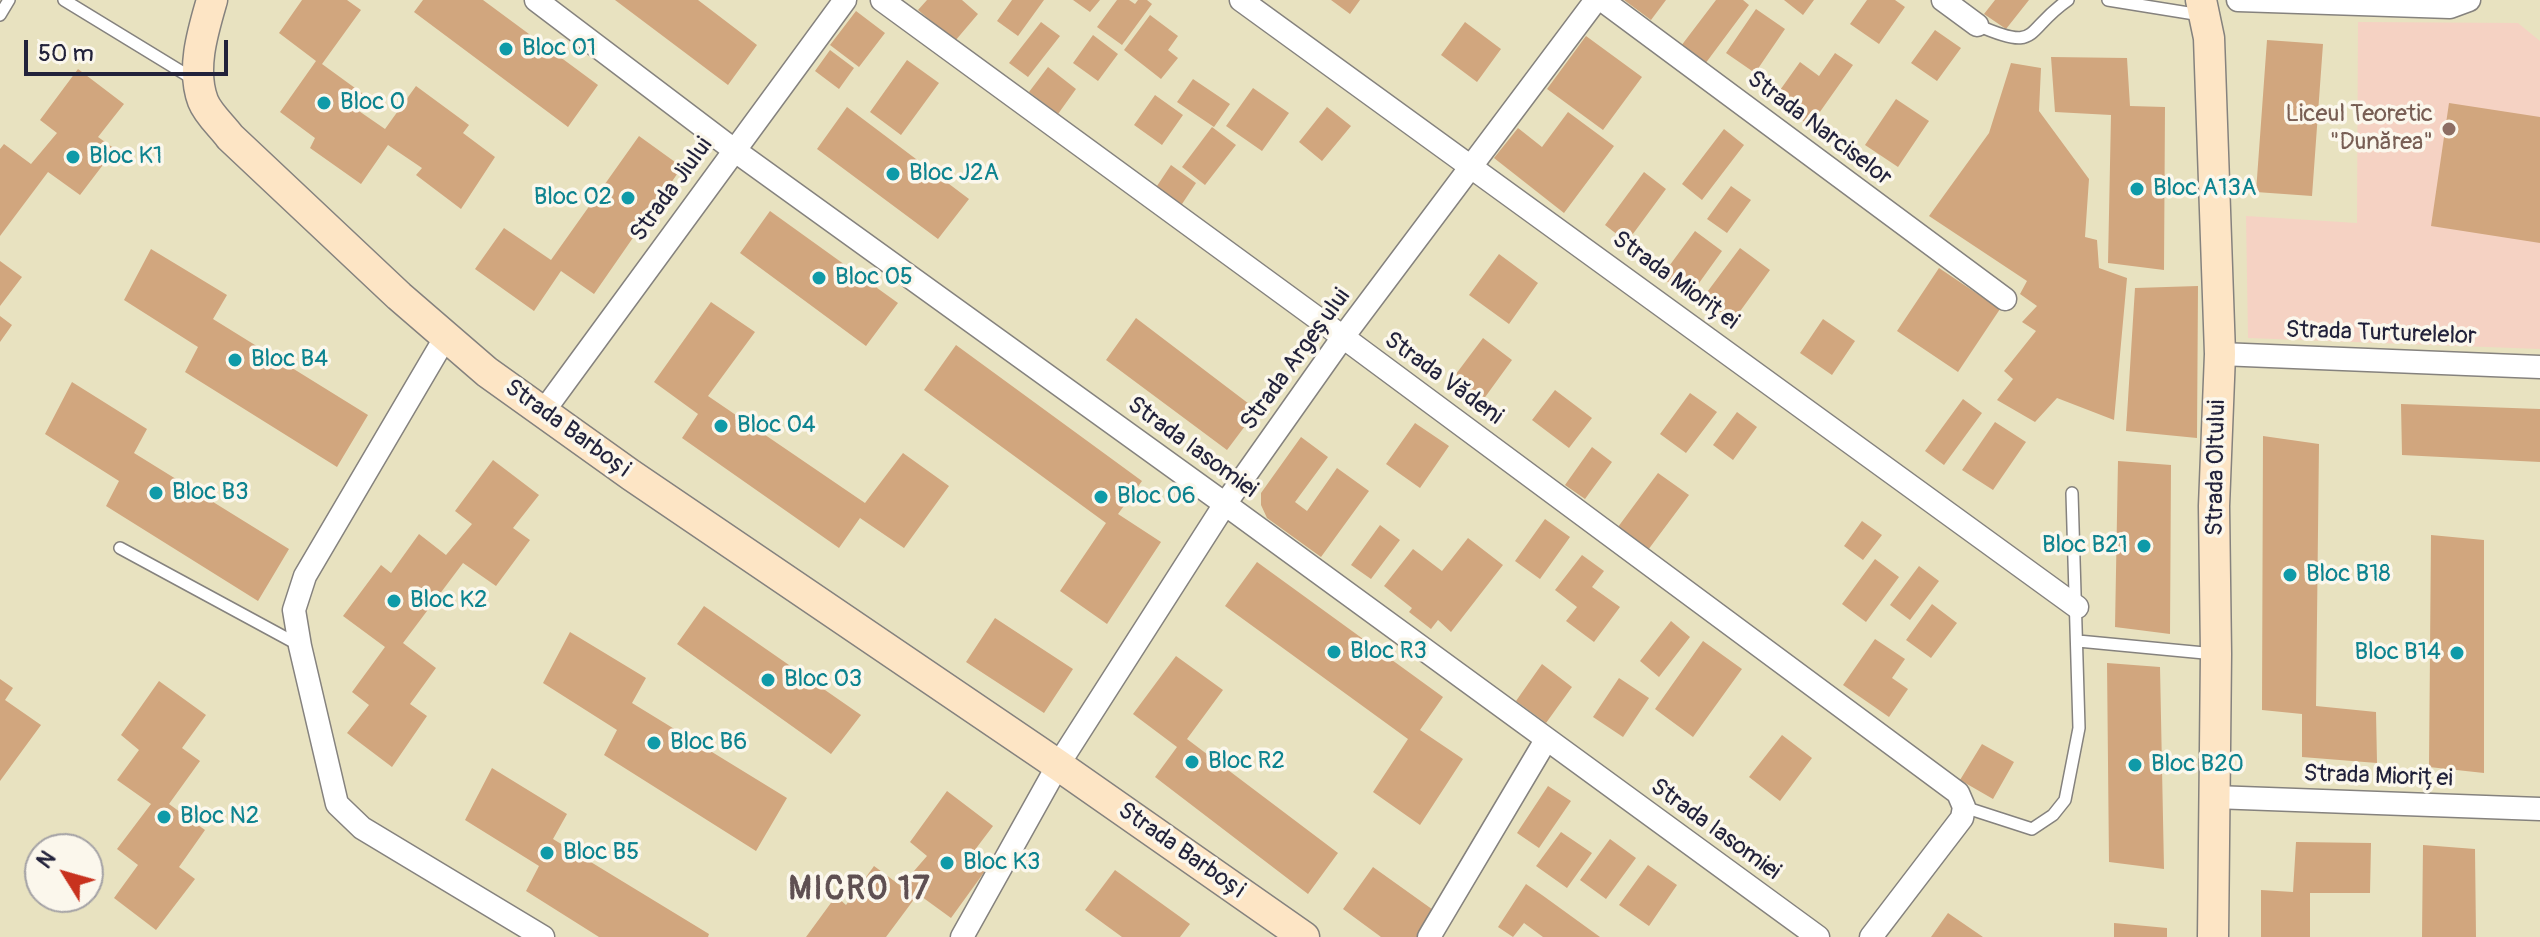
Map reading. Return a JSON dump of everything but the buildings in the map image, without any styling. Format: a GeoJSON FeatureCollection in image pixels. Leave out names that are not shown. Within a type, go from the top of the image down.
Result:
{"type":"FeatureCollection","features":[{"type":"Feature","properties":{"kind":"street","name":"Strada Barboși"},"geometry":{"type":"LineString","coordinates":[[212,0],[200,39],[199,82],[204,104],[230,137],[445,338],[631,475],[1058,765],[1304,937]]}},
{"type":"Feature","properties":{"kind":"street","name":"Strada Iasomiei"},"geometry":{"type":"LineString","coordinates":[[536,0],[734,150],[1818,937]]}},
{"type":"Feature","properties":{"kind":"street","name":"Strada Jiului"},"geometry":{"type":"LineString","coordinates":[[543,412],[845,0]]}},
{"type":"Feature","properties":{"kind":"street","name":"Strada Vădeni"},"geometry":{"type":"LineString","coordinates":[[882,0],[1945,783],[1958,793],[1964,807]]}},
{"type":"Feature","properties":{"kind":"street","name":"Strada Mioriței"},"geometry":{"type":"LineString","coordinates":[[1241,0],[2077,607]]}},
{"type":"Feature","properties":{"kind":"street","name":"Strada Argeșului"},"geometry":{"type":"LineString","coordinates":[[1058,765],[1225,504],[1343,337],[1599,0]]}},
{"type":"Feature","properties":{"kind":"street","name":"Strada Narciselor"},"geometry":{"type":"LineString","coordinates":[[1599,0],[2005,299]]}},
{"type":"Feature","properties":{"kind":"street"},"geometry":{"type":"LineString","coordinates":[[1943,0],[1977,25]]}},
{"type":"Feature","properties":{"kind":"street"},"geometry":{"type":"LineString","coordinates":[[2238,0],[2450,7],[2469,0]]}},
{"type":"Feature","properties":{"kind":"street","name":"Strada Oltului"},"geometry":{"type":"LineString","coordinates":[[2203,8],[2209,38],[2220,354],[2214,506],[2213,937]]}},
{"type":"Feature","properties":{"kind":"street"},"geometry":{"type":"LineString","coordinates":[[445,338],[305,576],[294,610],[337,804],[362,828],[543,937]]}},
{"type":"Feature","properties":{"kind":"street","name":"Strada Turturelelor"},"geometry":{"type":"LineString","coordinates":[[2220,354],[2540,367]]}},
{"type":"Feature","properties":{"kind":"street"},"geometry":{"type":"LineString","coordinates":[[1429,937],[1546,740]]}},
{"type":"Feature","properties":{"kind":"street"},"geometry":{"type":"LineString","coordinates":[[962,937],[1058,765]]}},
{"type":"Feature","properties":{"kind":"street","name":"Strada Mioriței"},"geometry":{"type":"LineString","coordinates":[[2214,797],[2540,809]]}},
{"type":"Feature","properties":{"kind":"street"},"geometry":{"type":"LineString","coordinates":[[1871,937],[1962,818],[1964,807]]}},
{"type":"Feature","properties":{"kind":"lane"},"geometry":{"type":"LineString","coordinates":[[0,15],[9,0]]}},
{"type":"Feature","properties":{"kind":"lane"},"geometry":{"type":"LineString","coordinates":[[64,0],[199,82]]}},
{"type":"Feature","properties":{"kind":"lane"},"geometry":{"type":"LineString","coordinates":[[1977,25],[2021,39],[2035,33],[2052,11],[2068,0]]}},
{"type":"Feature","properties":{"kind":"lane"},"geometry":{"type":"LineString","coordinates":[[2108,0],[2203,8]]}},
{"type":"Feature","properties":{"kind":"lane"},"geometry":{"type":"LineString","coordinates":[[1964,807],[2032,829],[2053,815],[2065,800],[2079,728],[2072,493]]}},
{"type":"Feature","properties":{"kind":"lane"},"geometry":{"type":"LineString","coordinates":[[120,548],[300,646]]}},
{"type":"Feature","properties":{"kind":"lane"},"geometry":{"type":"LineString","coordinates":[[2078,641],[2216,654]]}},
{"type":"Feature","properties":{"kind":"shaded area","name":"Liceul Teoretic \"Dunărea\""},"geometry":{"type":"Polygon","coordinates":[[[2358,22],[2518,23],[2540,41],[2540,349],[2248,338],[2246,216],[2357,223],[2358,22]]]}},
{"type":"Feature","properties":{"kind":"place","name":"Bloc O1"},"geometry":{"type":"Point","coordinates":[506,49]}},
{"type":"Feature","properties":{"kind":"place","name":"Bloc O"},"geometry":{"type":"Point","coordinates":[324,103]}},
{"type":"Feature","properties":{"kind":"place","name":"Liceul Teoretic \"Dunărea\""},"geometry":{"type":"Point","coordinates":[2449,129]}},
{"type":"Feature","properties":{"kind":"place","name":"Bloc K1"},"geometry":{"type":"Point","coordinates":[73,157]}},
{"type":"Feature","properties":{"kind":"place","name":"Bloc J2A"},"geometry":{"type":"Point","coordinates":[893,174]}},
{"type":"Feature","properties":{"kind":"place","name":"Bloc A13A"},"geometry":{"type":"Point","coordinates":[2137,189]}},
{"type":"Feature","properties":{"kind":"place","name":"Bloc O2"},"geometry":{"type":"Point","coordinates":[628,198]}},
{"type":"Feature","properties":{"kind":"place","name":"Bloc O5"},"geometry":{"type":"Point","coordinates":[819,278]}},
{"type":"Feature","properties":{"kind":"place","name":"Bloc B4"},"geometry":{"type":"Point","coordinates":[235,360]}},
{"type":"Feature","properties":{"kind":"place","name":"Bloc O4"},"geometry":{"type":"Point","coordinates":[721,426]}},
{"type":"Feature","properties":{"kind":"place","name":"Bloc B3"},"geometry":{"type":"Point","coordinates":[156,493]}},
{"type":"Feature","properties":{"kind":"place","name":"Bloc O6"},"geometry":{"type":"Point","coordinates":[1101,497]}},
{"type":"Feature","properties":{"kind":"place","name":"Bloc B21"},"geometry":{"type":"Point","coordinates":[2144,546]}},
{"type":"Feature","properties":{"kind":"place","name":"Bloc B18"},"geometry":{"type":"Point","coordinates":[2290,575]}},
{"type":"Feature","properties":{"kind":"place","name":"Bloc K2"},"geometry":{"type":"Point","coordinates":[394,601]}},
{"type":"Feature","properties":{"kind":"place","name":"Bloc R3"},"geometry":{"type":"Point","coordinates":[1334,652]}},
{"type":"Feature","properties":{"kind":"place","name":"Bloc B14"},"geometry":{"type":"Point","coordinates":[2457,653]}},
{"type":"Feature","properties":{"kind":"place","name":"Bloc O3"},"geometry":{"type":"Point","coordinates":[768,680]}},
{"type":"Feature","properties":{"kind":"place","name":"Bloc B6"},"geometry":{"type":"Point","coordinates":[654,743]}},
{"type":"Feature","properties":{"kind":"place","name":"Bloc R2"},"geometry":{"type":"Point","coordinates":[1192,762]}},
{"type":"Feature","properties":{"kind":"place","name":"Bloc B20"},"geometry":{"type":"Point","coordinates":[2135,765]}},
{"type":"Feature","properties":{"kind":"place","name":"Bloc N2"},"geometry":{"type":"Point","coordinates":[164,817]}},
{"type":"Feature","properties":{"kind":"place","name":"Bloc B5"},"geometry":{"type":"Point","coordinates":[547,853]}},
{"type":"Feature","properties":{"kind":"place","name":"Bloc K3"},"geometry":{"type":"Point","coordinates":[947,863]}},
{"type":"Feature","properties":{"kind":"district","name":"MICRO 17"},"geometry":{"type":"Point","coordinates":[860,891]}}]}
